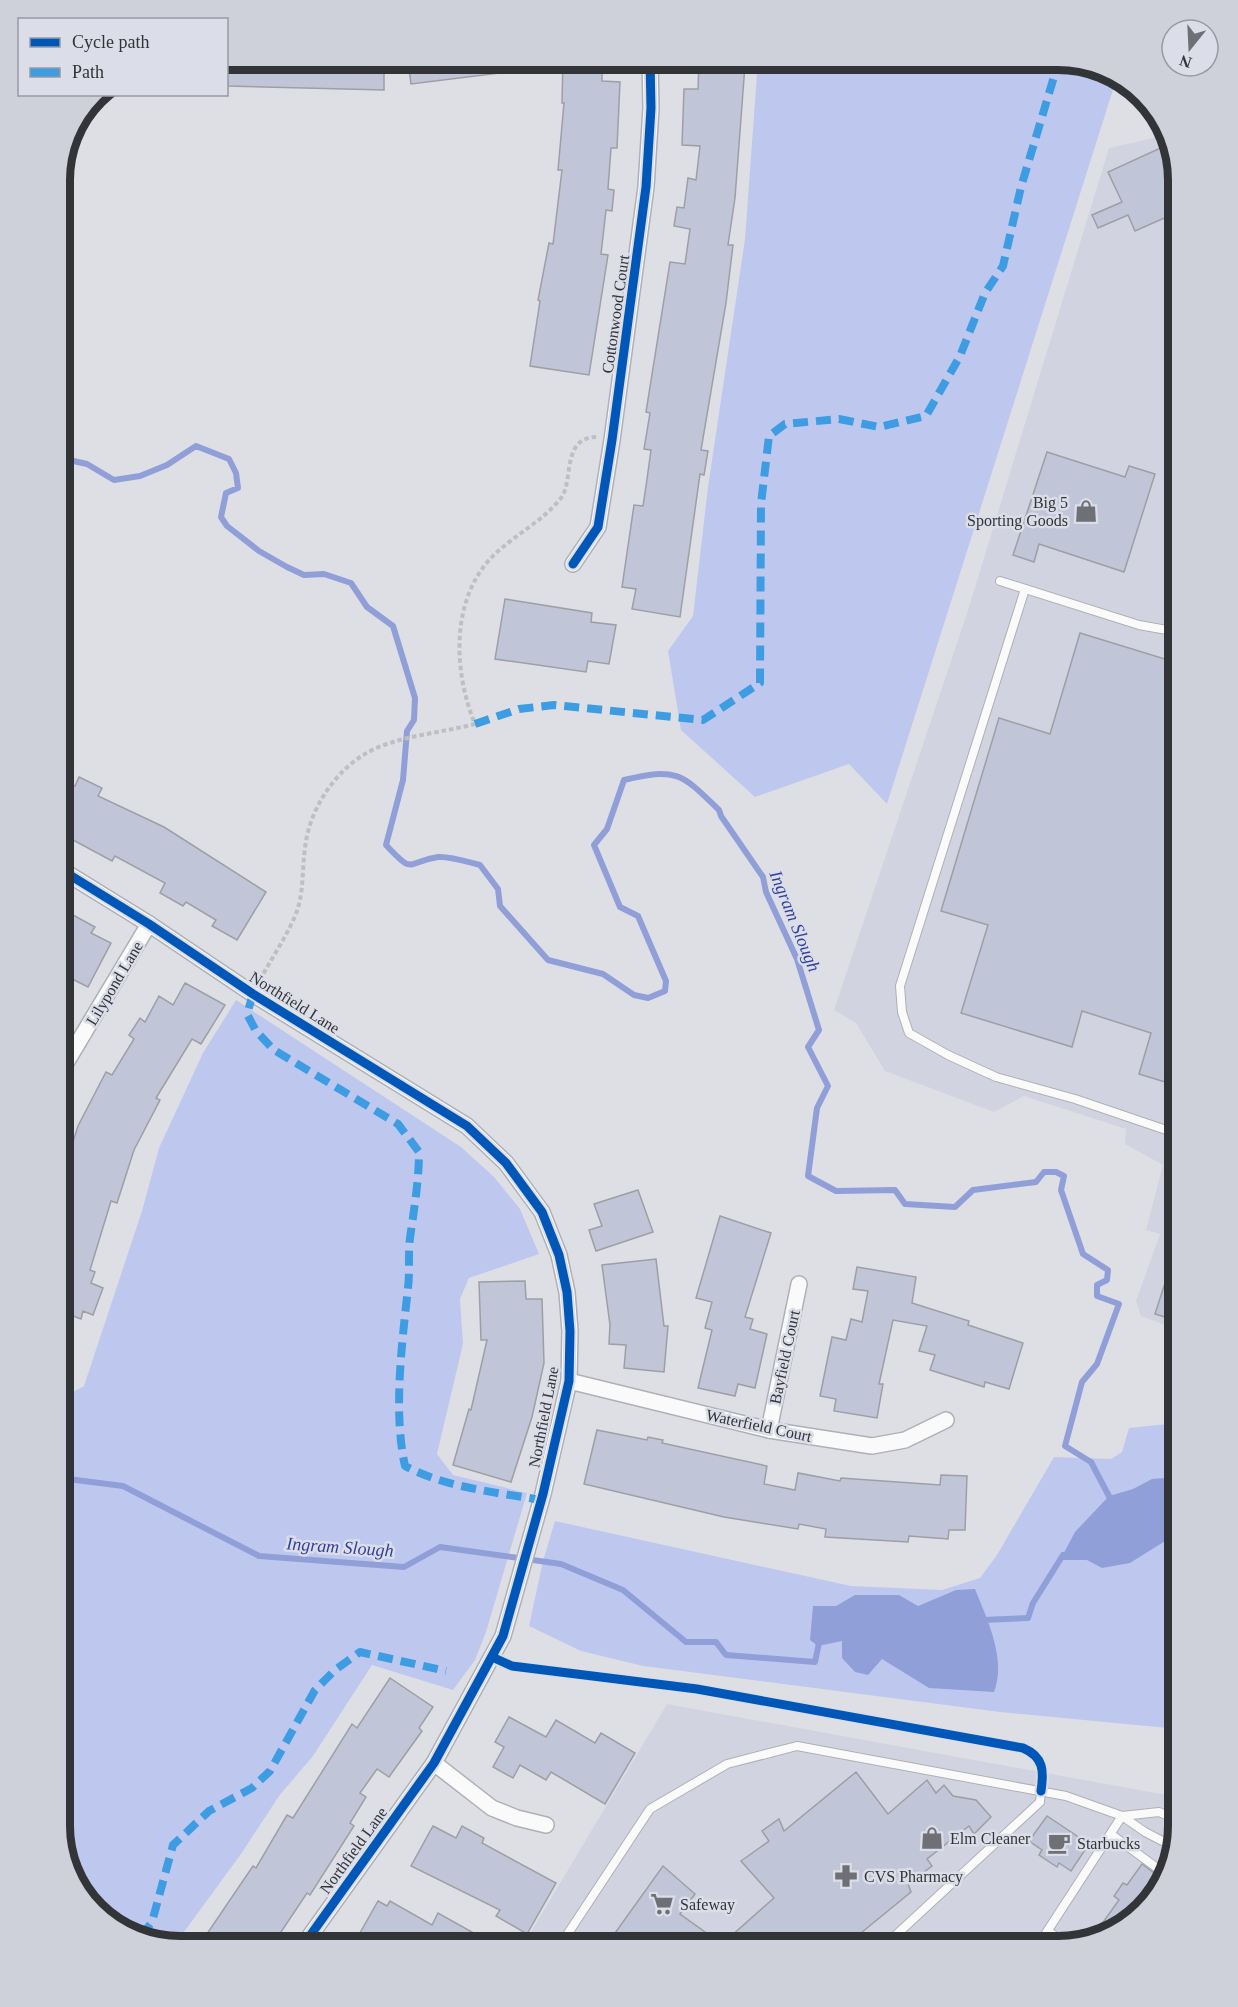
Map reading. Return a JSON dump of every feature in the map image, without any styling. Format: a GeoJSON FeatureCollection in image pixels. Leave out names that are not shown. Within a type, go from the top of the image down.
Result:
{"type":"FeatureCollection","features":[{"type":"Feature","properties":{"kind":"street","name":"Cottonwood Court"},"geometry":{"type":"LineString","coordinates":[[573,564],[598,527],[612,441],[646,187],[651,108],[650,71]]}},
{"type":"Feature","properties":{"kind":"street","name":"Northfield Lane"},"geometry":{"type":"LineString","coordinates":[[71,876],[149,924],[253,994],[467,1126],[506,1163],[543,1212],[560,1255],[567,1292],[570,1331],[569,1381],[543,1494],[503,1636],[434,1763],[310,1936]]}},
{"type":"Feature","properties":{"kind":"street","name":"Lilypond Lane"},"geometry":{"type":"LineString","coordinates":[[70,1055],[149,924]]}},
{"type":"Feature","properties":{"kind":"street","name":"Bayfield Court"},"geometry":{"type":"LineString","coordinates":[[769,1431],[799,1284]]}},
{"type":"Feature","properties":{"kind":"street","name":"Waterfield Court"},"geometry":{"type":"LineString","coordinates":[[569,1381],[769,1431],[872,1446],[905,1440],[946,1420]]}},
{"type":"Feature","properties":{"kind":"street"},"geometry":{"type":"LineString","coordinates":[[434,1763],[492,1808],[546,1825]]}},
{"type":"Feature","properties":{"kind":"lane"},"geometry":{"type":"LineString","coordinates":[[1000,581],[1139,625],[1168,630]]}},
{"type":"Feature","properties":{"kind":"lane"},"geometry":{"type":"LineString","coordinates":[[1025,589],[900,986],[902,1012],[909,1033],[948,1055],[996,1077],[1076,1099],[1168,1131]]}},
{"type":"Feature","properties":{"kind":"lane"},"geometry":{"type":"LineString","coordinates":[[566,1936],[650,1809],[727,1764],[798,1746],[1066,1796],[1122,1816],[1167,1843]]}},
{"type":"Feature","properties":{"kind":"lane"},"geometry":{"type":"LineString","coordinates":[[895,1936],[1040,1802],[1041,1791]]}},
{"type":"Feature","properties":{"kind":"lane"},"geometry":{"type":"LineString","coordinates":[[1122,1816],[1159,1812],[1168,1816]]}},
{"type":"Feature","properties":{"kind":"lane"},"geometry":{"type":"LineString","coordinates":[[1045,1936],[1112,1835],[1122,1816]]}},
{"type":"Feature","properties":{"kind":"lane"},"geometry":{"type":"LineString","coordinates":[[1112,1835],[1159,1869]]}},
{"type":"Feature","properties":{"kind":"lane"},"geometry":{"type":"LineString","coordinates":[[1048,1931],[1055,1936]]}},
{"type":"Feature","properties":{"kind":"path"},"geometry":{"type":"LineString","coordinates":[[253,994],[296,912],[302,890],[305,847],[310,823],[319,803],[334,782],[364,754],[385,745],[475,724],[464,697],[459,660],[460,636],[470,585],[494,555],[561,498],[569,462],[579,446],[594,437],[612,441]]}},
{"type":"Feature","properties":{"kind":"shaded area"},"geometry":{"type":"Polygon","coordinates":[[[757,71],[1065,71],[1093,76],[1114,86],[887,804],[849,764],[755,797],[681,730],[668,651],[693,616],[708,487],[745,239],[757,71]]]}},
{"type":"Feature","properties":{"kind":"shaded area"},"geometry":{"type":"Polygon","coordinates":[[[1158,137],[1164,152],[1168,180],[1168,1326],[1141,1316],[1136,1301],[1160,1234],[1146,1230],[1163,1165],[1125,1144],[1126,1129],[1024,1096],[994,1112],[885,1071],[856,1023],[834,1010],[969,607],[1109,148],[1158,137]]]}},
{"type":"Feature","properties":{"kind":"shaded area"},"geometry":{"type":"Polygon","coordinates":[[[236,1000],[461,1147],[494,1177],[520,1209],[539,1254],[469,1278],[460,1299],[463,1344],[437,1454],[453,1475],[527,1493],[486,1632],[475,1660],[453,1690],[372,1665],[313,1756],[279,1796],[241,1854],[181,1936],[173,1936],[145,1931],[119,1918],[108,1909],[89,1888],[76,1862],[71,1841],[70,1393],[84,1386],[142,1211],[159,1148],[203,1053],[236,1000]]]}},
{"type":"Feature","properties":{"kind":"shaded area"},"geometry":{"type":"Polygon","coordinates":[[[1168,1424],[1168,1728],[1000,1712],[643,1666],[581,1651],[529,1626],[543,1561],[555,1521],[851,1586],[942,1590],[980,1578],[997,1555],[1054,1457],[1111,1459],[1122,1452],[1129,1428],[1168,1424]]]}},
{"type":"Feature","properties":{"kind":"shaded area"},"geometry":{"type":"Polygon","coordinates":[[[1168,1478],[1168,1539],[1130,1563],[1102,1568],[1087,1560],[1060,1560],[1075,1532],[1109,1496],[1133,1489],[1152,1479],[1168,1478]]]}},
{"type":"Feature","properties":{"kind":"shaded area"},"geometry":{"type":"Polygon","coordinates":[[[975,1589],[990,1626],[997,1653],[997,1680],[994,1692],[929,1688],[882,1659],[868,1675],[855,1672],[842,1658],[842,1641],[818,1646],[810,1640],[813,1606],[836,1606],[855,1595],[899,1595],[918,1606],[956,1590],[975,1589]]]}},
{"type":"Feature","properties":{"kind":"shaded area"},"geometry":{"type":"Polygon","coordinates":[[[667,1704],[1168,1795],[1167,1841],[1162,1862],[1149,1888],[1119,1918],[1086,1933],[1072,1936],[529,1936],[667,1704]]]}},
{"type":"Feature","properties":{"kind":"building"},"geometry":{"type":"Polygon","coordinates":[[[228,70],[384,70],[384,90],[228,86],[228,70]]]}},
{"type":"Feature","properties":{"kind":"building"},"geometry":{"type":"Polygon","coordinates":[[[409,70],[517,70],[517,71],[411,84],[409,70]]]}},
{"type":"Feature","properties":{"kind":"building"},"geometry":{"type":"Polygon","coordinates":[[[563,70],[602,70],[602,81],[620,82],[617,148],[611,148],[608,189],[614,190],[612,211],[606,210],[601,254],[608,255],[589,375],[530,366],[540,301],[538,300],[549,243],[553,244],[562,170],[558,170],[564,103],[562,103],[563,70]]]}},
{"type":"Feature","properties":{"kind":"building"},"geometry":{"type":"Polygon","coordinates":[[[699,71],[745,71],[735,198],[728,245],[733,245],[726,303],[701,450],[708,451],[704,475],[700,474],[680,617],[632,609],[636,589],[622,587],[634,505],[643,506],[647,479],[651,450],[644,449],[650,413],[646,412],[670,262],[685,264],[690,229],[674,226],[677,207],[684,208],[688,178],[696,180],[700,146],[682,145],[684,89],[698,89],[699,71]]]}},
{"type":"Feature","properties":{"kind":"building"},"geometry":{"type":"Polygon","coordinates":[[[1163,147],[1167,166],[1168,216],[1135,231],[1128,215],[1098,228],[1092,215],[1122,202],[1108,172],[1163,147]]]}},
{"type":"Feature","properties":{"kind":"building","name":"Big 5 Sporting Goods"},"geometry":{"type":"Polygon","coordinates":[[[1047,452],[1125,477],[1129,466],[1155,474],[1124,572],[1039,544],[1034,562],[1013,555],[1047,452]]]}},
{"type":"Feature","properties":{"kind":"building"},"geometry":{"type":"Polygon","coordinates":[[[505,599],[592,613],[591,622],[616,625],[609,664],[588,661],[586,672],[495,659],[505,599]]]}},
{"type":"Feature","properties":{"kind":"building"},"geometry":{"type":"Polygon","coordinates":[[[1080,633],[1168,660],[1168,1083],[1139,1074],[1151,1033],[1082,1011],[1072,1047],[961,1013],[988,925],[941,911],[999,718],[1050,734],[1080,633]]]}},
{"type":"Feature","properties":{"kind":"building"},"geometry":{"type":"Polygon","coordinates":[[[79,777],[102,788],[98,796],[164,827],[266,892],[237,940],[212,926],[216,920],[186,902],[183,906],[160,893],[165,883],[115,856],[112,861],[71,839],[71,784],[75,786],[79,777]]]}},
{"type":"Feature","properties":{"kind":"building"},"geometry":{"type":"Polygon","coordinates":[[[73,915],[95,927],[91,933],[111,943],[88,987],[71,978],[71,920],[73,915]]]}},
{"type":"Feature","properties":{"kind":"building"},"geometry":{"type":"Polygon","coordinates":[[[185,983],[225,1005],[201,1044],[192,1039],[156,1098],[160,1100],[134,1150],[117,1203],[111,1201],[90,1270],[95,1272],[91,1283],[103,1288],[93,1315],[83,1311],[81,1319],[70,1315],[70,1150],[78,1126],[106,1072],[112,1075],[134,1039],[129,1035],[140,1018],[145,1022],[159,996],[173,1005],[185,983]]]}},
{"type":"Feature","properties":{"kind":"building"},"geometry":{"type":"Polygon","coordinates":[[[638,1190],[653,1232],[596,1251],[589,1230],[602,1226],[594,1204],[638,1190]]]}},
{"type":"Feature","properties":{"kind":"building"},"geometry":{"type":"Polygon","coordinates":[[[720,1216],[771,1233],[745,1317],[753,1319],[750,1329],[767,1334],[755,1388],[738,1384],[735,1396],[698,1388],[712,1330],[705,1328],[712,1302],[696,1298],[720,1216]]]}},
{"type":"Feature","properties":{"kind":"building"},"geometry":{"type":"Polygon","coordinates":[[[656,1259],[664,1326],[668,1326],[664,1372],[624,1368],[626,1345],[609,1344],[610,1325],[602,1265],[656,1259]]]}},
{"type":"Feature","properties":{"kind":"building"},"geometry":{"type":"Polygon","coordinates":[[[857,1267],[916,1277],[912,1303],[969,1321],[968,1325],[1023,1343],[1009,1389],[985,1382],[984,1387],[930,1370],[935,1355],[919,1351],[927,1326],[893,1320],[879,1384],[883,1384],[877,1418],[834,1411],[836,1399],[820,1396],[832,1337],[846,1340],[851,1319],[862,1322],[868,1291],[853,1289],[857,1267]]]}},
{"type":"Feature","properties":{"kind":"building"},"geometry":{"type":"Polygon","coordinates":[[[1168,1274],[1168,1318],[1155,1314],[1168,1274]]]}},
{"type":"Feature","properties":{"kind":"building"},"geometry":{"type":"Polygon","coordinates":[[[525,1281],[526,1299],[542,1299],[544,1363],[532,1417],[511,1482],[453,1465],[469,1409],[471,1410],[487,1340],[481,1340],[479,1282],[525,1281]]]}},
{"type":"Feature","properties":{"kind":"building"},"geometry":{"type":"Polygon","coordinates":[[[597,1430],[647,1440],[648,1437],[663,1440],[662,1443],[767,1466],[764,1484],[795,1490],[798,1473],[840,1481],[841,1478],[940,1485],[941,1475],[967,1476],[965,1530],[949,1530],[948,1539],[909,1536],[908,1542],[825,1537],[826,1529],[799,1524],[798,1529],[724,1517],[584,1484],[597,1430]]]}},
{"type":"Feature","properties":{"kind":"building"},"geometry":{"type":"Polygon","coordinates":[[[390,1678],[433,1707],[419,1728],[422,1731],[389,1777],[377,1769],[360,1793],[366,1797],[350,1823],[354,1826],[310,1895],[307,1893],[278,1936],[205,1936],[253,1866],[256,1868],[287,1815],[293,1818],[352,1724],[357,1728],[390,1678]]]}},
{"type":"Feature","properties":{"kind":"building"},"geometry":{"type":"Polygon","coordinates":[[[509,1717],[546,1737],[556,1720],[595,1743],[601,1733],[635,1753],[605,1804],[551,1772],[546,1780],[520,1765],[513,1778],[493,1767],[504,1747],[495,1742],[509,1717]]]}},
{"type":"Feature","properties":{"kind":"building"},"geometry":{"type":"Polygon","coordinates":[[[856,1772],[888,1814],[927,1780],[936,1793],[944,1785],[953,1796],[976,1800],[991,1817],[974,1834],[969,1826],[927,1859],[932,1866],[908,1884],[911,1892],[857,1936],[731,1936],[774,1898],[741,1861],[769,1841],[762,1831],[779,1819],[784,1831],[856,1772]]]}},
{"type":"Feature","properties":{"kind":"building","name":"Starbucks"},"geometry":{"type":"Polygon","coordinates":[[[1047,1816],[1089,1844],[1071,1871],[1059,1863],[1057,1867],[1039,1855],[1042,1850],[1029,1841],[1047,1816]]]}},
{"type":"Feature","properties":{"kind":"building"},"geometry":{"type":"Polygon","coordinates":[[[433,1826],[456,1838],[462,1826],[484,1838],[482,1843],[556,1883],[527,1934],[496,1916],[500,1910],[411,1866],[433,1826]]]}},
{"type":"Feature","properties":{"kind":"building"},"geometry":{"type":"Polygon","coordinates":[[[1142,1864],[1156,1875],[1149,1888],[1130,1909],[1119,1918],[1099,1929],[1119,1900],[1114,1896],[1123,1883],[1127,1885],[1142,1864]]]}},
{"type":"Feature","properties":{"kind":"building"},"geometry":{"type":"Polygon","coordinates":[[[663,1866],[695,1894],[680,1914],[711,1936],[613,1936],[663,1866]]]}},
{"type":"Feature","properties":{"kind":"building"},"geometry":{"type":"Polygon","coordinates":[[[378,1901],[387,1906],[390,1901],[432,1925],[438,1913],[472,1932],[470,1936],[358,1936],[378,1901]]]}},
{"type":"Feature","properties":{"kind":"waterway","name":"Ingram Slough"},"geometry":{"type":"LineString","coordinates":[[71,460],[87,464],[114,480],[140,476],[167,465],[196,446],[229,459],[236,473],[238,488],[226,493],[221,517],[227,526],[259,551],[304,575],[324,574],[351,583],[367,607],[393,626],[415,698],[414,720],[407,731],[403,780],[386,845],[406,864],[443,857],[480,865],[498,889],[500,906],[548,960],[603,974],[634,995],[648,998],[665,991],[666,981],[638,916],[620,907],[594,845],[607,829],[624,780],[656,774],[678,777],[696,788],[719,810],[763,877],[766,892],[797,959],[819,1030],[808,1047],[828,1086],[817,1108],[808,1176],[836,1191],[895,1190],[905,1204],[955,1207],[973,1190],[1036,1182],[1044,1172],[1056,1172],[1064,1176],[1061,1190],[1083,1254],[1108,1270],[1107,1280],[1097,1285],[1097,1296],[1119,1304],[1097,1364],[1082,1382],[1065,1446],[1091,1462],[1112,1502]]}},
{"type":"Feature","properties":{"kind":"waterway","name":"Ingram Slough"},"geometry":{"type":"LineString","coordinates":[[70,1479],[123,1486],[259,1556],[404,1567],[440,1547],[561,1564],[623,1590],[686,1642],[716,1642],[726,1655],[815,1662],[820,1638]]}},
{"type":"Feature","properties":{"kind":"waterway","name":"Ingram Slough"},"geometry":{"type":"LineString","coordinates":[[982,1620],[1028,1618],[1033,1603],[1063,1555]]}},
{"type":"Feature","properties":{"kind":"marked path"},"geometry":{"type":"LineString","coordinates":[[475,724],[519,709],[554,705],[703,720],[760,683],[761,504],[769,436],[785,424],[839,419],[879,427],[926,416],[960,356],[985,293],[1003,266],[1021,187],[1056,71]]}},
{"type":"Feature","properties":{"kind":"marked path"},"geometry":{"type":"LineString","coordinates":[[253,994],[247,1014],[256,1031],[274,1050],[398,1124],[419,1152],[409,1244],[409,1282],[400,1377],[401,1445],[405,1466],[454,1484],[541,1500]]}},
{"type":"Feature","properties":{"kind":"marked path"},"geometry":{"type":"LineString","coordinates":[[145,1931],[152,1922],[173,1845],[209,1811],[252,1788],[270,1771],[315,1690],[335,1670],[360,1652],[446,1671]]}},
{"type":"Feature","properties":{"kind":"cycle path"},"geometry":{"type":"LineString","coordinates":[[573,564],[598,527],[612,440],[646,187],[651,108],[650,71]]}},
{"type":"Feature","properties":{"kind":"cycle path"},"geometry":{"type":"LineString","coordinates":[[71,876],[149,924],[253,994],[467,1126],[506,1163],[542,1212],[559,1255],[567,1292],[570,1331],[569,1381],[543,1494],[503,1636],[434,1763],[310,1936]]}},
{"type":"Feature","properties":{"kind":"cycle path"},"geometry":{"type":"LineString","coordinates":[[492,1657],[512,1666],[697,1689],[1023,1748],[1039,1760],[1042,1771],[1041,1791]]}},
{"type":"Feature","properties":{"kind":"place","name":"Big 5 Sporting Goods"},"geometry":{"type":"Point","coordinates":[1086,511]}},
{"type":"Feature","properties":{"kind":"place","name":"Elm Cleaner"},"geometry":{"type":"Point","coordinates":[932,1838]}},
{"type":"Feature","properties":{"kind":"place","name":"Starbucks"},"geometry":{"type":"Point","coordinates":[1059,1843]}},
{"type":"Feature","properties":{"kind":"place","name":"CVS Pharmacy"},"geometry":{"type":"Point","coordinates":[846,1876]}},
{"type":"Feature","properties":{"kind":"place","name":"Safeway"},"geometry":{"type":"Point","coordinates":[662,1904]}}]}
